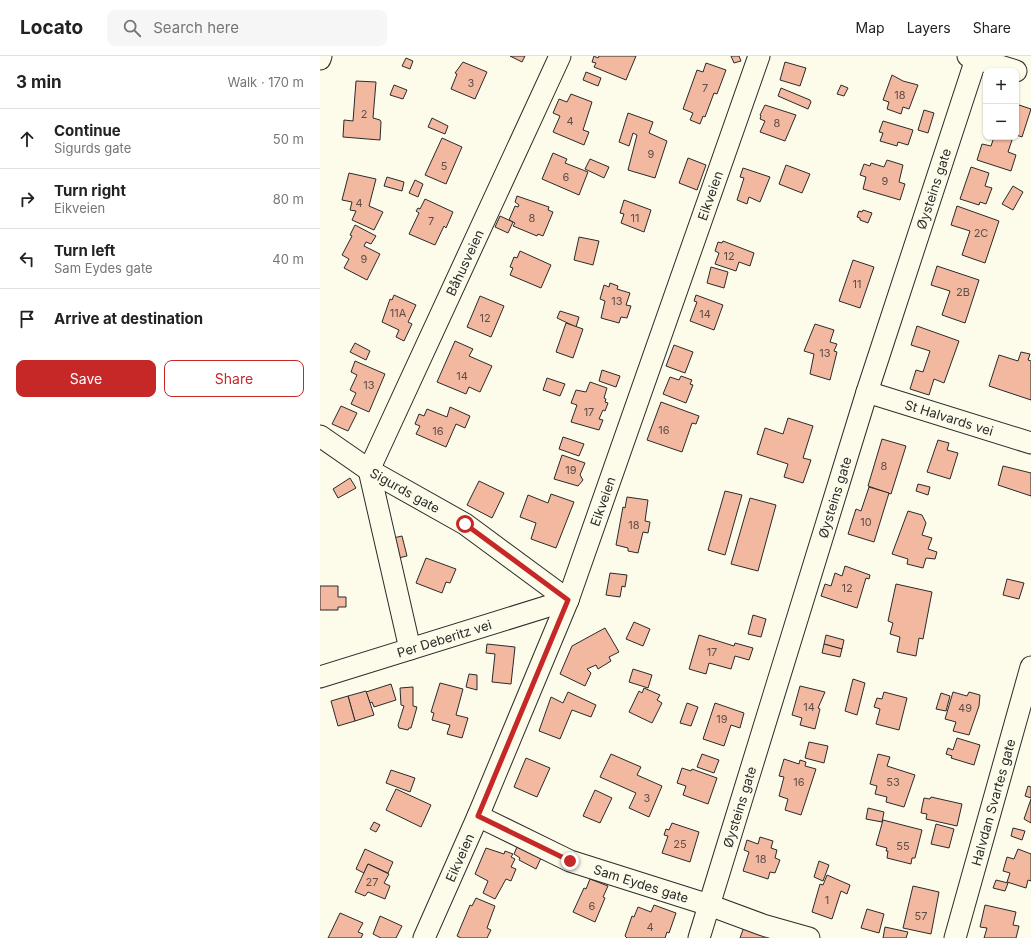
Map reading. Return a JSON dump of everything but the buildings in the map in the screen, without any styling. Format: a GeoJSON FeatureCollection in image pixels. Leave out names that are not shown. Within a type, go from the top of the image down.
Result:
{"type":"FeatureCollection","features":[{"type":"Feature","properties":{"kind":"street","name":"Båhusveien"},"geometry":{"type":"LineString","coordinates":[[369,470],[560,56]]}},
{"type":"Feature","properties":{"kind":"street","name":"Eikveien"},"geometry":{"type":"LineString","coordinates":[[424,938],[478,816],[568,600],[759,56]]}},
{"type":"Feature","properties":{"kind":"street"},"geometry":{"type":"LineString","coordinates":[[972,58],[1015,68]]}},
{"type":"Feature","properties":{"kind":"street","name":"Øysteins gate"},"geometry":{"type":"LineString","coordinates":[[699,938],[867,392],[972,58]]}},
{"type":"Feature","properties":{"kind":"street","name":"St Halvards vei"},"geometry":{"type":"LineString","coordinates":[[867,392],[1031,443]]}},
{"type":"Feature","properties":{"kind":"street","name":"Sigurds gate"},"geometry":{"type":"LineString","coordinates":[[320,436],[369,470],[465,524],[568,600]]}},
{"type":"Feature","properties":{"kind":"street"},"geometry":{"type":"LineString","coordinates":[[369,470],[410,649]]}},
{"type":"Feature","properties":{"kind":"street","name":"Per Deberitz vei"},"geometry":{"type":"LineString","coordinates":[[320,677],[568,600]]}},
{"type":"Feature","properties":{"kind":"street","name":"Halvdan Svartes gate"},"geometry":{"type":"LineString","coordinates":[[955,938],[1031,666]]}},
{"type":"Feature","properties":{"kind":"street","name":"Sam Eydes gate"},"geometry":{"type":"LineString","coordinates":[[478,816],[570,861],[709,905],[763,925],[809,938]]}},
{"type":"Feature","properties":{"kind":"route"},"geometry":{"type":"LineString","coordinates":[[465,524],[568,600],[478,816],[570,861]]}}]}
